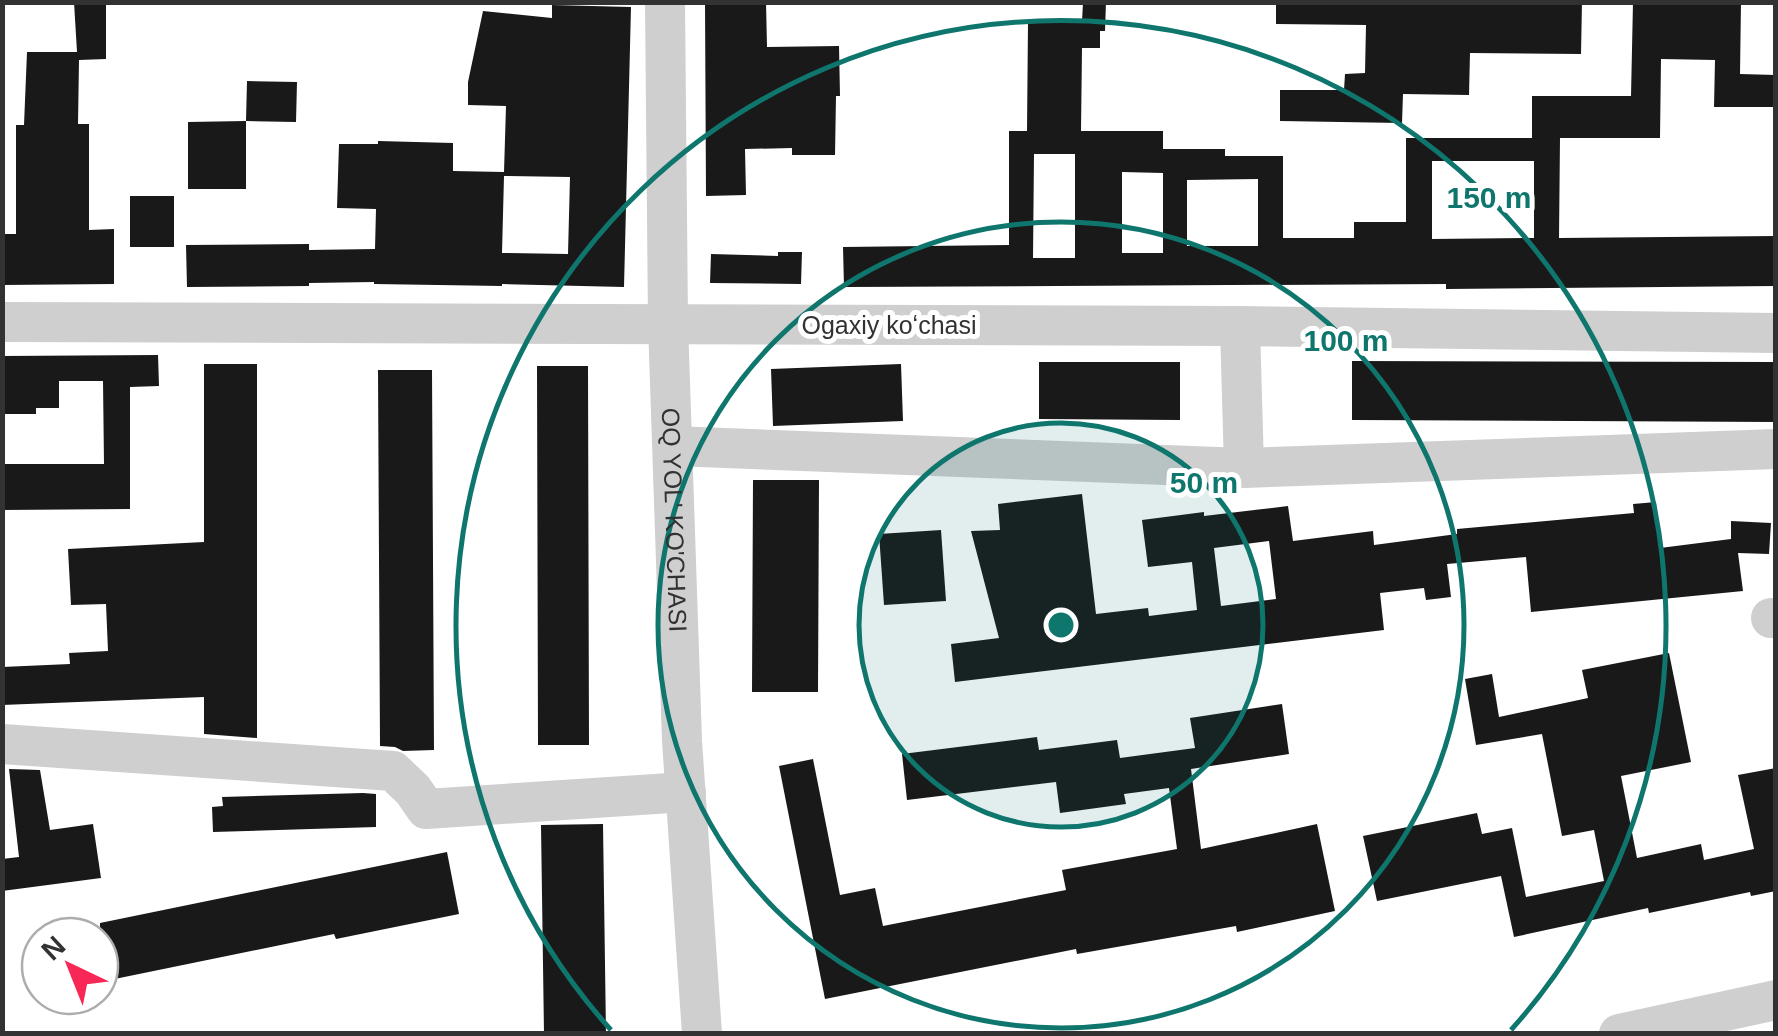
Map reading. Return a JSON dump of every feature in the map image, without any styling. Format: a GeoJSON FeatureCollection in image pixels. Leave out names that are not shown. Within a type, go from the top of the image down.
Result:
{"type":"FeatureCollection","features":[{"type":"Feature","properties":{"kind":"street","name":"OQ YOL' KO'CHASI"},"geometry":{"type":"LineString","coordinates":[[665,2],[672,446],[686,792],[702,1034]]}},
{"type":"Feature","properties":{"kind":"street","name":"Ogaxiy koʻchasi"},"geometry":{"type":"LineString","coordinates":[[2,322],[1240,326],[1776,333]]}},
{"type":"Feature","properties":{"kind":"street"},"geometry":{"type":"LineString","coordinates":[[1240,326],[1244,468]]}},
{"type":"Feature","properties":{"kind":"street"},"geometry":{"type":"LineString","coordinates":[[672,446],[1244,468],[1776,450]]}},
{"type":"Feature","properties":{"kind":"street"},"geometry":{"type":"LineString","coordinates":[[2,744],[393,771],[426,809],[686,792]]}},
{"type":"Feature","properties":{"kind":"street"},"geometry":{"type":"LineString","coordinates":[[1619,1034],[1776,1000]]}},
{"type":"Feature","properties":{"kind":"building"},"geometry":{"type":"Polygon","coordinates":[[[74,2],[106,2],[106,59],[79,60],[78,124],[89,124],[89,230],[114,229],[114,284],[2,285],[2,234],[16,234],[16,125],[24,125],[27,52],[77,52],[74,2]]]}},
{"type":"Feature","properties":{"kind":"building"},"geometry":{"type":"Polygon","coordinates":[[[705,2],[766,2],[767,47],[839,46],[835,155],[792,155],[792,148],[745,149],[746,195],[706,196],[705,2]]]}},
{"type":"Feature","properties":{"kind":"building"},"geometry":{"type":"Polygon","coordinates":[[[1083,2],[1106,2],[1100,48],[1082,48],[1081,131],[1163,131],[1163,149],[1225,149],[1225,156],[1283,156],[1283,238],[1354,238],[1354,222],[1406,222],[1406,138],[1532,138],[1532,96],[1631,96],[1633,2],[1741,2],[1740,74],[1776,75],[1776,107],[1714,107],[1715,60],[1661,59],[1660,138],[1560,138],[1559,238],[1776,236],[1776,286],[844,287],[843,247],[1009,245],[1009,131],[1027,131],[1028,22],[1082,22],[1083,2]],[[1034,154],[1033,258],[1075,258],[1075,154],[1034,154]],[[1432,161],[1432,239],[1534,238],[1534,161],[1432,161]],[[1122,172],[1122,253],[1163,253],[1163,173],[1122,172]],[[1258,179],[1187,180],[1187,246],[1258,246],[1258,179]]]}},
{"type":"Feature","properties":{"kind":"building"},"geometry":{"type":"Polygon","coordinates":[[[1276,2],[1582,2],[1581,54],[1470,53],[1469,95],[1403,94],[1402,123],[1280,121],[1280,90],[1344,90],[1345,74],[1365,73],[1366,25],[1276,24],[1276,2]]]}},
{"type":"Feature","properties":{"kind":"building"},"geometry":{"type":"Polygon","coordinates":[[[552,5],[631,7],[624,287],[374,282],[187,287],[186,245],[309,244],[309,250],[375,249],[376,209],[337,208],[339,144],[453,143],[453,171],[504,172],[506,106],[468,105],[468,82],[483,11],[552,18],[552,5]],[[504,176],[502,253],[568,254],[570,177],[504,176]]]}},
{"type":"Feature","properties":{"kind":"building"},"geometry":{"type":"Polygon","coordinates":[[[247,81],[297,82],[296,122],[246,121],[247,81]]]}},
{"type":"Feature","properties":{"kind":"building"},"geometry":{"type":"Polygon","coordinates":[[[246,121],[246,189],[188,189],[188,122],[246,121]]]}},
{"type":"Feature","properties":{"kind":"building"},"geometry":{"type":"Polygon","coordinates":[[[130,196],[174,196],[174,247],[130,247],[130,196]]]}},
{"type":"Feature","properties":{"kind":"building"},"geometry":{"type":"Polygon","coordinates":[[[778,252],[802,252],[801,284],[710,283],[711,254],[778,256],[778,252]]]}},
{"type":"Feature","properties":{"kind":"building"},"geometry":{"type":"Polygon","coordinates":[[[158,355],[159,386],[130,387],[130,509],[2,510],[2,464],[104,464],[103,381],[59,381],[59,408],[36,408],[36,414],[2,414],[2,356],[158,355]]]}},
{"type":"Feature","properties":{"kind":"building"},"geometry":{"type":"Polygon","coordinates":[[[1352,361],[1776,362],[1776,422],[1352,420],[1352,361]]]}},
{"type":"Feature","properties":{"kind":"building"},"geometry":{"type":"Polygon","coordinates":[[[1039,362],[1180,362],[1180,420],[1039,419],[1039,362]]]}},
{"type":"Feature","properties":{"kind":"building"},"geometry":{"type":"Polygon","coordinates":[[[204,364],[257,364],[257,738],[204,734],[204,697],[2,705],[2,667],[70,664],[69,653],[108,651],[106,604],[71,605],[68,549],[204,542],[204,364]]]}},
{"type":"Feature","properties":{"kind":"building"},"geometry":{"type":"Polygon","coordinates":[[[901,364],[903,421],[773,426],[771,369],[901,364]]]}},
{"type":"Feature","properties":{"kind":"building"},"geometry":{"type":"Polygon","coordinates":[[[537,366],[588,366],[589,745],[538,745],[537,366]]]}},
{"type":"Feature","properties":{"kind":"building"},"geometry":{"type":"Polygon","coordinates":[[[378,370],[432,370],[434,750],[403,751],[380,746],[378,370]]]}},
{"type":"Feature","properties":{"kind":"building"},"geometry":{"type":"Polygon","coordinates":[[[753,480],[819,480],[818,692],[752,692],[753,480]]]}},
{"type":"Feature","properties":{"kind":"building"},"geometry":{"type":"Polygon","coordinates":[[[1082,494],[1096,614],[1148,608],[1149,616],[1197,610],[1192,562],[1148,567],[1142,520],[1288,506],[1293,541],[1373,531],[1374,545],[1457,534],[1457,529],[1634,513],[1633,504],[1656,502],[1660,548],[1731,539],[1731,521],[1771,523],[1769,554],[1738,553],[1743,591],[1531,612],[1526,557],[1447,564],[1451,597],[1426,600],[1424,588],[1380,593],[1384,630],[955,682],[951,644],[999,638],[971,531],[1000,530],[998,504],[1082,494]],[[1269,541],[1214,548],[1221,606],[1276,599],[1269,541]]]}},
{"type":"Feature","properties":{"kind":"building"},"geometry":{"type":"Polygon","coordinates":[[[941,530],[946,601],[884,605],[879,534],[941,530]]]}},
{"type":"Feature","properties":{"kind":"building"},"geometry":{"type":"Polygon","coordinates":[[[1669,653],[1691,762],[1621,776],[1637,858],[1701,844],[1704,860],[1754,849],[1738,775],[1776,768],[1776,891],[1751,896],[1750,892],[1649,913],[1648,908],[1514,937],[1501,876],[1377,901],[1363,836],[1477,813],[1482,834],[1512,828],[1526,897],[1604,881],[1594,830],[1562,836],[1542,734],[1476,745],[1465,679],[1492,674],[1499,717],[1588,698],[1582,670],[1669,653]]]}},
{"type":"Feature","properties":{"kind":"building"},"geometry":{"type":"Polygon","coordinates":[[[1282,704],[1289,754],[1191,769],[1201,849],[1317,824],[1335,911],[1237,932],[1236,926],[1077,954],[1076,949],[825,999],[779,766],[813,759],[840,895],[875,888],[883,926],[1066,890],[1062,870],[1177,849],[1169,788],[1124,794],[1126,804],[1060,813],[1056,782],[907,800],[902,754],[1037,737],[1039,750],[1117,740],[1120,758],[1195,748],[1190,718],[1282,704]]]}},
{"type":"Feature","properties":{"kind":"building"},"geometry":{"type":"Polygon","coordinates":[[[9,769],[40,770],[50,830],[93,824],[101,878],[2,891],[2,859],[19,857],[9,769]]]}},
{"type":"Feature","properties":{"kind":"building"},"geometry":{"type":"Polygon","coordinates":[[[376,794],[376,827],[213,832],[212,807],[223,806],[222,797],[376,794]]]}},
{"type":"Feature","properties":{"kind":"building"},"geometry":{"type":"Polygon","coordinates":[[[603,824],[606,1034],[544,1034],[541,825],[603,824]]]}},
{"type":"Feature","properties":{"kind":"building"},"geometry":{"type":"Polygon","coordinates":[[[447,852],[459,914],[336,939],[334,934],[120,978],[120,919],[447,852]]]}}]}
